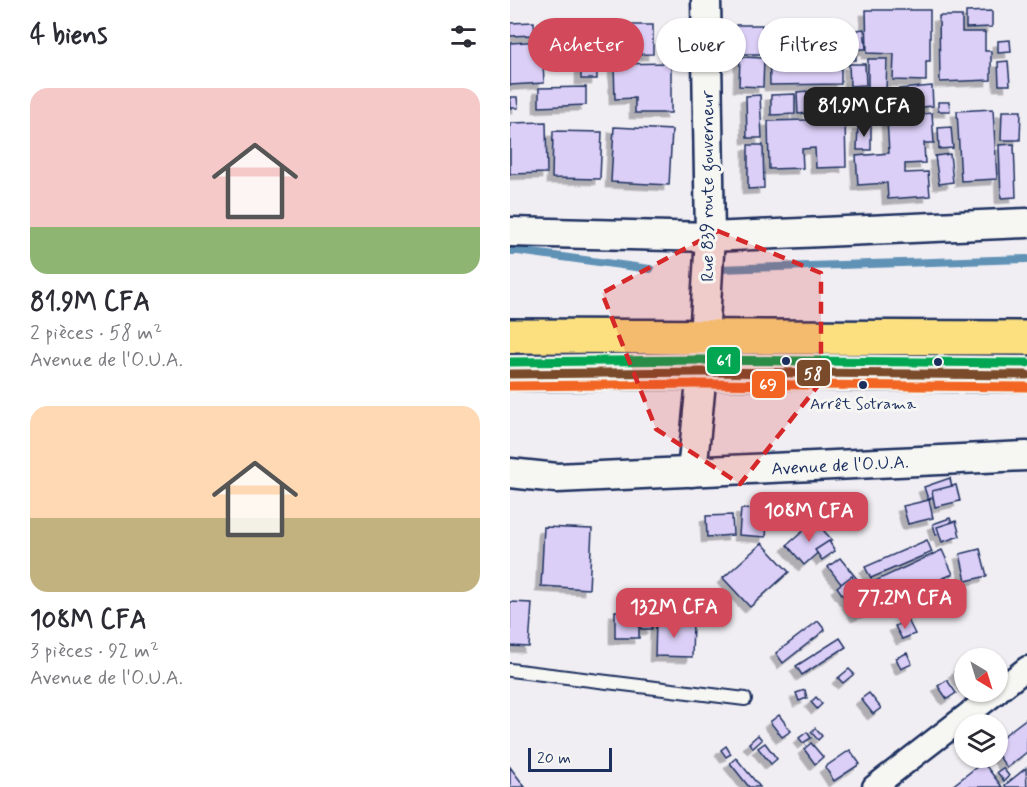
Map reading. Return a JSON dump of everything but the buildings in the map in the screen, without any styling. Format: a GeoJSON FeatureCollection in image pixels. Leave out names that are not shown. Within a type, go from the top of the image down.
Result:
{"type":"FeatureCollection","features":[{"type":"Feature","properties":{"kind":"highway"},"geometry":{"type":"LineString","coordinates":[[510,336],[1027,338]]}},
{"type":"Feature","properties":{"kind":"highway"},"geometry":{"type":"LineString","coordinates":[[510,374],[702,372],[1027,375]]}},
{"type":"Feature","properties":{"kind":"street","name":"Rue 839 route gouverneur"},"geometry":{"type":"LineString","coordinates":[[692,472],[705,336],[710,237],[706,0]]}},
{"type":"Feature","properties":{"kind":"street"},"geometry":{"type":"LineString","coordinates":[[510,232],[710,237],[1027,223]]}},
{"type":"Feature","properties":{"kind":"street","name":"Avenue de l'O.U.A."},"geometry":{"type":"LineString","coordinates":[[510,473],[557,478],[1027,456]]}},
{"type":"Feature","properties":{"kind":"street"},"geometry":{"type":"LineString","coordinates":[[1008,683],[1027,668]]}},
{"type":"Feature","properties":{"kind":"street"},"geometry":{"type":"LineString","coordinates":[[874,787],[983,702]]}},
{"type":"Feature","properties":{"kind":"lane"},"geometry":{"type":"LineString","coordinates":[[510,670],[745,699]]}},
{"type":"Feature","properties":{"kind":"highlighted area"},"geometry":{"type":"Polygon","coordinates":[[[718,231],[821,273],[821,382],[740,484],[656,429],[602,293],[718,231]]]}},
{"type":"Feature","properties":{"kind":"waterway"},"geometry":{"type":"LineString","coordinates":[[510,251],[650,269]]}},
{"type":"Feature","properties":{"kind":"waterway"},"geometry":{"type":"LineString","coordinates":[[719,269],[1027,259]]}},
{"type":"Feature","properties":{"kind":"transit line","name":"61"},"geometry":{"type":"LineString","coordinates":[[510,362],[702,360],[1027,363]]}},
{"type":"Feature","properties":{"kind":"transit line","name":"58"},"geometry":{"type":"LineString","coordinates":[[510,374],[702,372],[1027,375]]}},
{"type":"Feature","properties":{"kind":"transit line","name":"69"},"geometry":{"type":"LineString","coordinates":[[510,386],[702,384],[1027,387]]}},
{"type":"Feature","properties":{"kind":"place","name":"Arrêt Sotrama"},"geometry":{"type":"Point","coordinates":[863,385]}}]}
